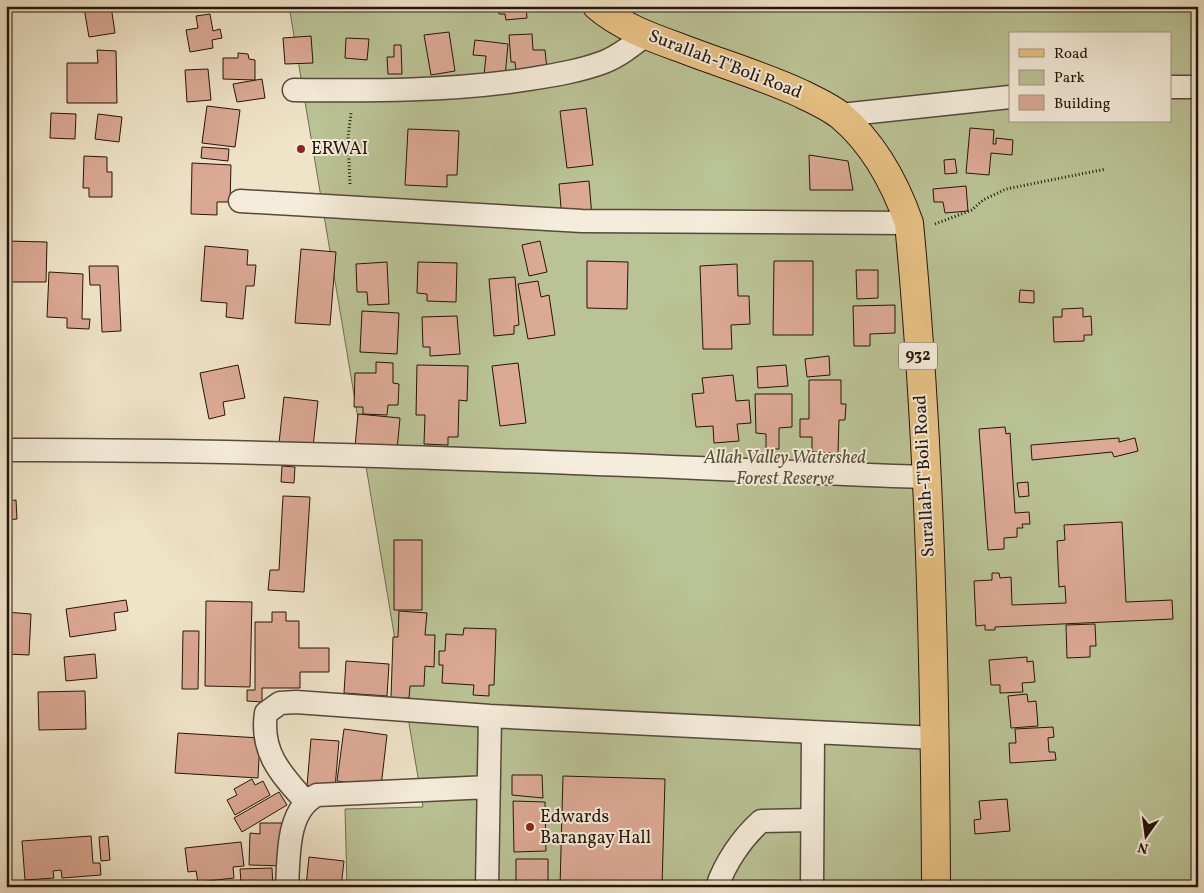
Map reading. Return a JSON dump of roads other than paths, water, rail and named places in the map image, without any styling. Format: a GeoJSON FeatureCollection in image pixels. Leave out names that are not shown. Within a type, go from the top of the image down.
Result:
{"type":"FeatureCollection","features":[{"type":"Feature","properties":{"kind":"main road","name":"Surallah-T'Boli Road"},"geometry":{"type":"LineString","coordinates":[[597,6],[608,15],[646,35],[763,76],[811,98],[841,115],[878,156],[899,195],[910,227],[926,477],[935,738],[936,887]]}},
{"type":"Feature","properties":{"kind":"street"},"geometry":{"type":"LineString","coordinates":[[294,90],[376,91],[477,86],[563,73],[606,62],[646,35]]}},
{"type":"Feature","properties":{"kind":"street"},"geometry":{"type":"LineString","coordinates":[[1172,87],[1198,87]]}},
{"type":"Feature","properties":{"kind":"street"},"geometry":{"type":"LineString","coordinates":[[841,115],[1009,97]]}},
{"type":"Feature","properties":{"kind":"street"},"geometry":{"type":"LineString","coordinates":[[240,201],[582,221],[910,227]]}},
{"type":"Feature","properties":{"kind":"street"},"geometry":{"type":"LineString","coordinates":[[6,450],[153,451],[343,456],[926,477]]}},
{"type":"Feature","properties":{"kind":"street"},"geometry":{"type":"LineString","coordinates":[[306,802],[274,765],[269,749],[264,725],[266,713],[280,703],[306,702],[490,716],[935,738]]}},
{"type":"Feature","properties":{"kind":"street"},"geometry":{"type":"LineString","coordinates":[[487,887],[490,716]]}},
{"type":"Feature","properties":{"kind":"street"},"geometry":{"type":"LineString","coordinates":[[812,887],[813,732]]}},
{"type":"Feature","properties":{"kind":"street"},"geometry":{"type":"LineString","coordinates":[[287,887],[292,829],[306,802],[317,795],[489,787]]}},
{"type":"Feature","properties":{"kind":"street"},"geometry":{"type":"LineString","coordinates":[[717,887],[734,854],[749,832],[760,821],[812,820]]}},
{"type":"Feature","properties":{"kind":"place","name":"ERWAI"},"geometry":{"type":"Point","coordinates":[301,149]}},
{"type":"Feature","properties":{"kind":"place","name":"Edwards Barangay Hall"},"geometry":{"type":"Point","coordinates":[530,827]}},
{"type":"Feature","properties":{"kind":"park label","name":"Allah Valley Watershed Forest Reserve"},"geometry":{"type":"Point","coordinates":[785,468]}}]}
